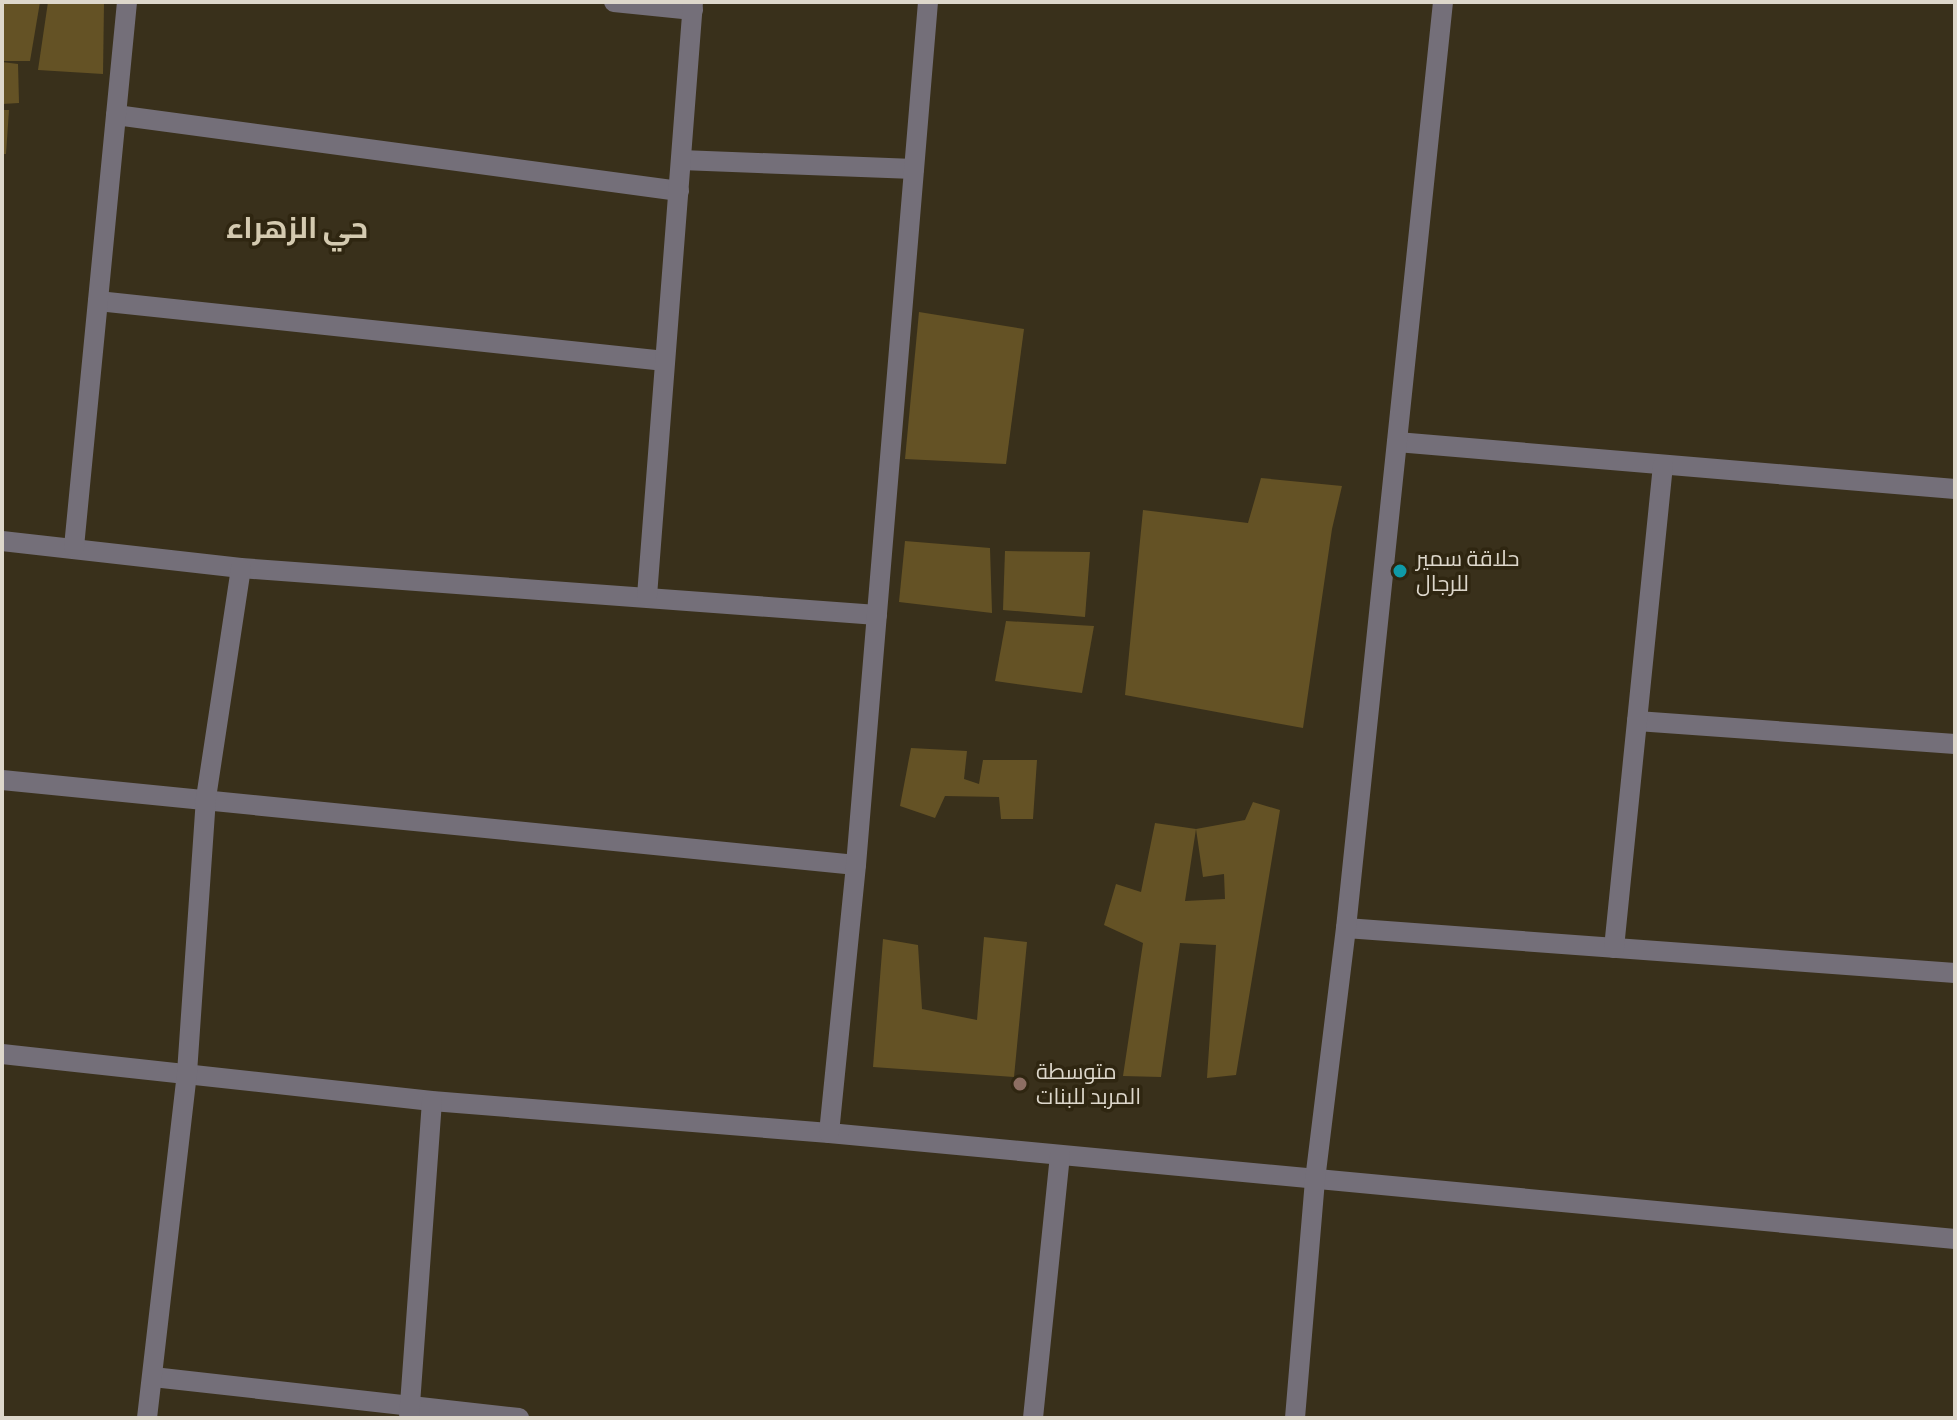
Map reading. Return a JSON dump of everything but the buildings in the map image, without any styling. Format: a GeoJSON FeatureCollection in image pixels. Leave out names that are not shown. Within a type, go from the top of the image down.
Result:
{"type":"FeatureCollection","features":[{"type":"Feature","properties":{"kind":"street"},"geometry":{"type":"LineString","coordinates":[[74,547],[127,2]]}},
{"type":"Feature","properties":{"kind":"street"},"geometry":{"type":"LineString","coordinates":[[614,2],[693,6],[647,596]]}},
{"type":"Feature","properties":{"kind":"street"},"geometry":{"type":"LineString","coordinates":[[829,1133],[856,865],[928,2]]}},
{"type":"Feature","properties":{"kind":"street"},"geometry":{"type":"LineString","coordinates":[[1295,1418],[1315,1180],[1346,928],[1443,2]]}},
{"type":"Feature","properties":{"kind":"street"},"geometry":{"type":"LineString","coordinates":[[116,115],[679,191]]}},
{"type":"Feature","properties":{"kind":"street"},"geometry":{"type":"LineString","coordinates":[[681,160],[914,169]]}},
{"type":"Feature","properties":{"kind":"street"},"geometry":{"type":"LineString","coordinates":[[98,301],[665,361]]}},
{"type":"Feature","properties":{"kind":"street"},"geometry":{"type":"LineString","coordinates":[[1397,442],[1955,489]]}},
{"type":"Feature","properties":{"kind":"street"},"geometry":{"type":"LineString","coordinates":[[1614,948],[1663,465]]}},
{"type":"Feature","properties":{"kind":"street"},"geometry":{"type":"LineString","coordinates":[[2,541],[241,568],[877,615]]}},
{"type":"Feature","properties":{"kind":"street"},"geometry":{"type":"LineString","coordinates":[[147,1418],[187,1073],[206,798],[241,568]]}},
{"type":"Feature","properties":{"kind":"street"},"geometry":{"type":"LineString","coordinates":[[1637,721],[1955,744]]}},
{"type":"Feature","properties":{"kind":"street"},"geometry":{"type":"LineString","coordinates":[[2,780],[856,865]]}},
{"type":"Feature","properties":{"kind":"street"},"geometry":{"type":"LineString","coordinates":[[1346,928],[1955,973]]}},
{"type":"Feature","properties":{"kind":"street"},"geometry":{"type":"LineString","coordinates":[[2,1054],[432,1101],[829,1133],[1955,1239]]}},
{"type":"Feature","properties":{"kind":"street"},"geometry":{"type":"LineString","coordinates":[[409,1413],[432,1101]]}},
{"type":"Feature","properties":{"kind":"street"},"geometry":{"type":"LineString","coordinates":[[1033,1418],[1060,1155]]}},
{"type":"Feature","properties":{"kind":"street"},"geometry":{"type":"LineString","coordinates":[[153,1377],[409,1413],[519,1418]]}},
{"type":"Feature","properties":{"kind":"place","name":"حلاقة سمير للرجال"},"geometry":{"type":"Point","coordinates":[1400,571]}},
{"type":"Feature","properties":{"kind":"place","name":"متوسطة المربد للبنات"},"geometry":{"type":"Point","coordinates":[1020,1084]}},
{"type":"Feature","properties":{"kind":"district","name":"حي الزهراء"},"geometry":{"type":"Point","coordinates":[297,228]}}]}
